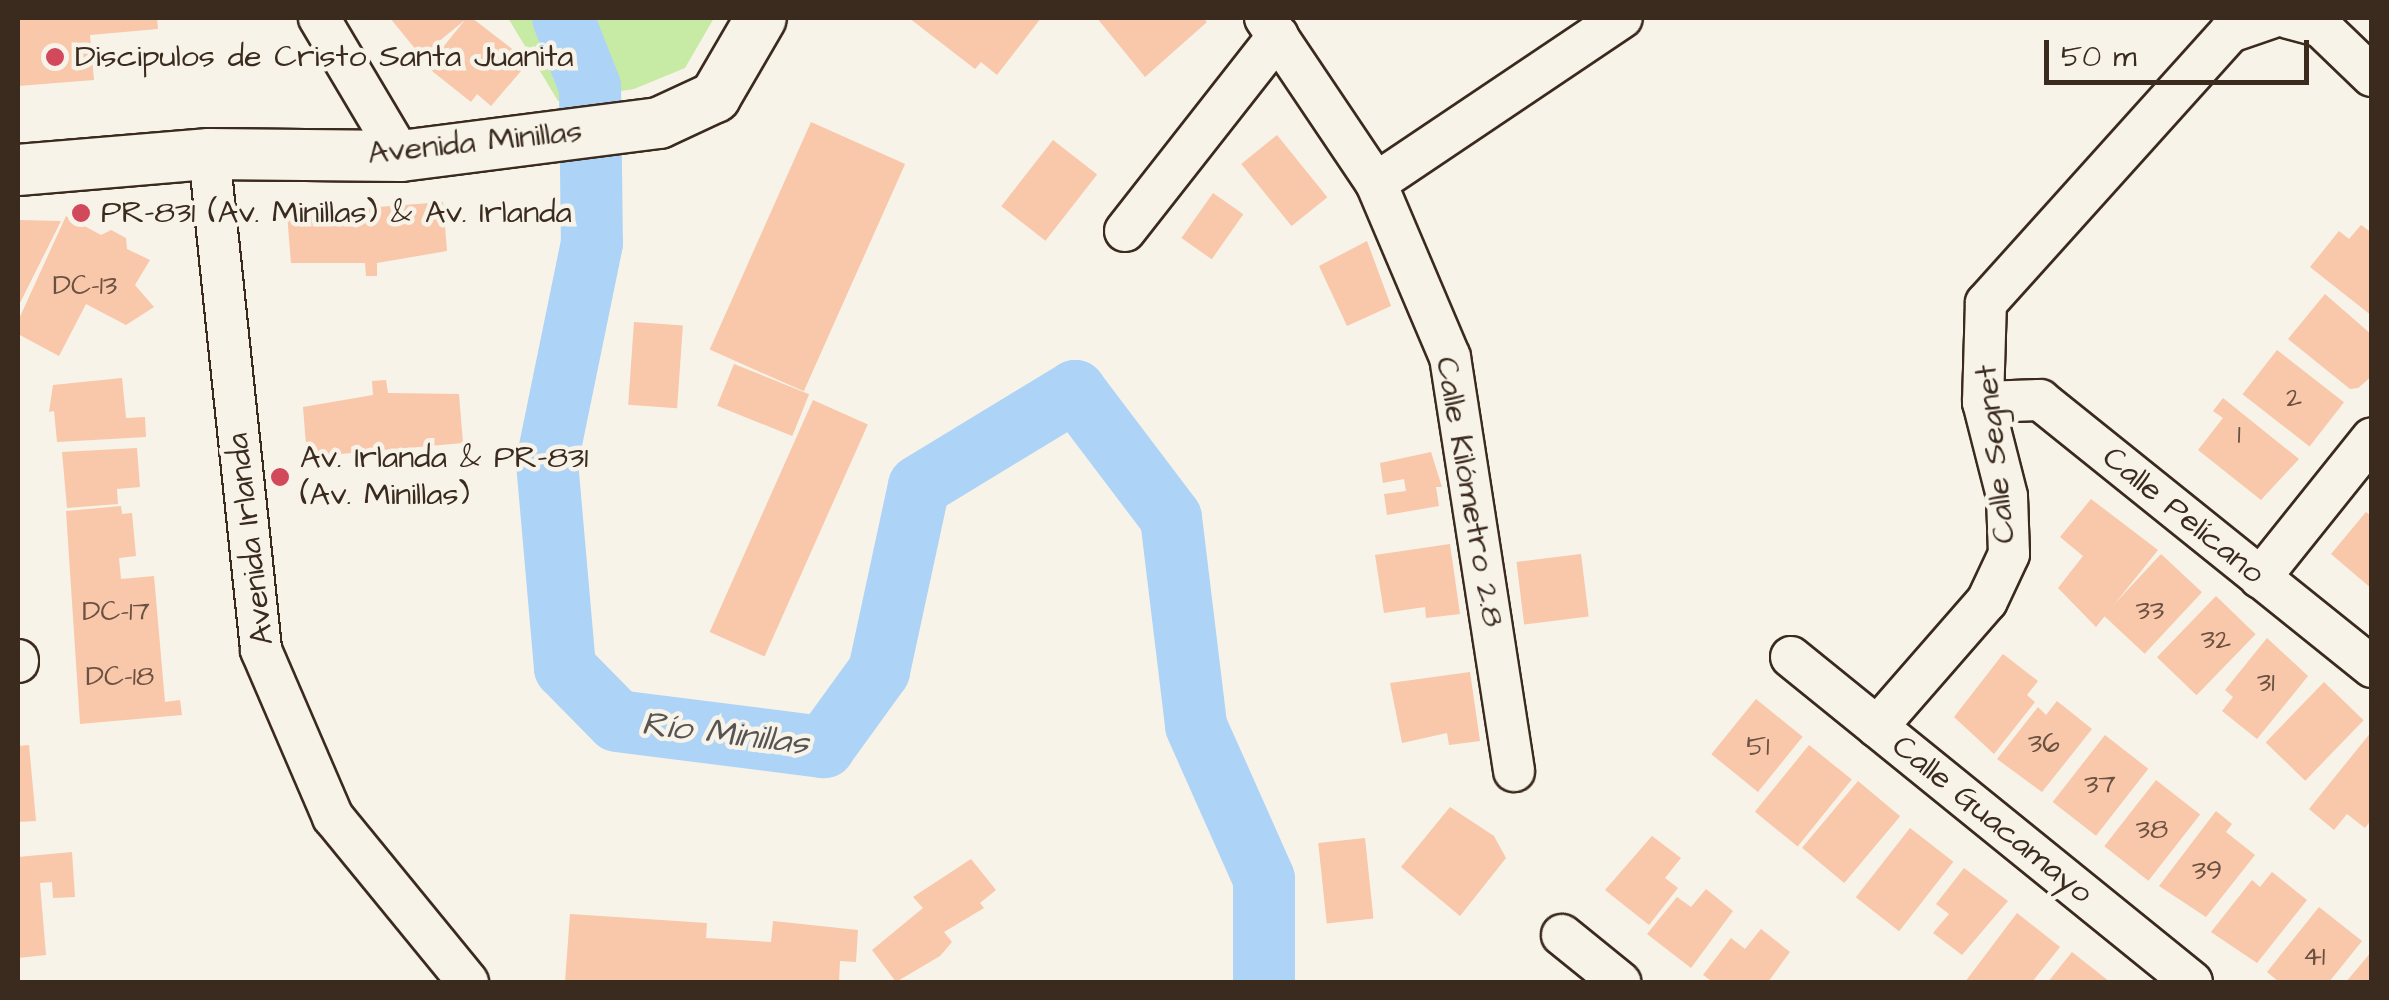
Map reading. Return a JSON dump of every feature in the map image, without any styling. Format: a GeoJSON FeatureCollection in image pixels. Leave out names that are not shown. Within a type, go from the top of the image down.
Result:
{"type":"FeatureCollection","features":[{"type":"Feature","properties":{"kind":"street"},"geometry":{"type":"LineString","coordinates":[[318,18],[401,156]]}},
{"type":"Feature","properties":{"kind":"street","name":"Avenida Minillas"},"geometry":{"type":"LineString","coordinates":[[18,170],[210,154],[401,156],[658,123],[716,96],[760,18]]}},
{"type":"Feature","properties":{"kind":"street"},"geometry":{"type":"LineString","coordinates":[[1376,183],[1622,18]]}},
{"type":"Feature","properties":{"kind":"street","name":"Calle Segnet"},"geometry":{"type":"LineString","coordinates":[[1877,727],[1987,600],[2008,554],[2007,496],[1984,402],[1986,303],[2230,32],[2271,18]]}},
{"type":"Feature","properties":{"kind":"street"},"geometry":{"type":"LineString","coordinates":[[2288,18],[2321,26],[2372,76]]}},
{"type":"Feature","properties":{"kind":"street"},"geometry":{"type":"LineString","coordinates":[[1124,231],[1272,27]]}},
{"type":"Feature","properties":{"kind":"street","name":"Calle Kilómetro 2.8"},"geometry":{"type":"LineString","coordinates":[[1272,27],[1376,183],[1450,357],[1514,772]]}},
{"type":"Feature","properties":{"kind":"street","name":"Avenida Irlanda"},"geometry":{"type":"LineString","coordinates":[[210,154],[260,650],[333,817],[468,982]]}},
{"type":"Feature","properties":{"kind":"street","name":"Calle Pelícano"},"geometry":{"type":"LineString","coordinates":[[1984,402],[2040,400],[2372,667]]}},
{"type":"Feature","properties":{"kind":"street"},"geometry":{"type":"LineString","coordinates":[[2260,578],[2372,438]]}},
{"type":"Feature","properties":{"kind":"street","name":"Calle Guacamayo"},"geometry":{"type":"LineString","coordinates":[[1791,657],[2192,982]]}},
{"type":"Feature","properties":{"kind":"street"},"geometry":{"type":"LineString","coordinates":[[1562,936],[1620,982]]}},
{"type":"Feature","properties":{"kind":"green space"},"geometry":{"type":"Polygon","coordinates":[[[508,18],[714,18],[685,68],[634,89],[558,101],[508,18]]]}},
{"type":"Feature","properties":{"kind":"building","name":"Discipulos de Cristo Santa Juanita"},"geometry":{"type":"Polygon","coordinates":[[[18,18],[157,18],[158,29],[90,35],[94,80],[18,86],[18,18]]]}},
{"type":"Feature","properties":{"kind":"building"},"geometry":{"type":"Polygon","coordinates":[[[390,18],[472,18],[524,58],[517,67],[521,71],[491,106],[477,94],[471,102],[427,67],[465,20],[421,56],[390,18]]]}},
{"type":"Feature","properties":{"kind":"building"},"geometry":{"type":"Polygon","coordinates":[[[909,18],[1041,18],[997,75],[981,62],[975,69],[909,18]]]}},
{"type":"Feature","properties":{"kind":"building"},"geometry":{"type":"Polygon","coordinates":[[[1097,18],[1203,18],[1207,22],[1145,77],[1097,18]]]}},
{"type":"Feature","properties":{"kind":"building"},"geometry":{"type":"Polygon","coordinates":[[[811,122],[905,164],[804,391],[710,349],[811,122]]]}},
{"type":"Feature","properties":{"kind":"building"},"geometry":{"type":"Polygon","coordinates":[[[1277,135],[1327,197],[1292,226],[1241,164],[1277,135]]]}},
{"type":"Feature","properties":{"kind":"building"},"geometry":{"type":"Polygon","coordinates":[[[1053,140],[1097,174],[1045,241],[1001,206],[1053,140]]]}},
{"type":"Feature","properties":{"kind":"building"},"geometry":{"type":"Polygon","coordinates":[[[1213,193],[1243,214],[1212,259],[1181,238],[1213,193]]]}},
{"type":"Feature","properties":{"kind":"building"},"geometry":{"type":"Polygon","coordinates":[[[443,202],[447,251],[377,263],[377,276],[366,276],[365,263],[291,263],[287,214],[443,202]]]}},
{"type":"Feature","properties":{"kind":"building"},"geometry":{"type":"Polygon","coordinates":[[[66,216],[101,235],[111,230],[126,238],[127,249],[150,260],[135,285],[154,307],[126,325],[86,304],[59,356],[18,334],[18,321],[66,216]]]}},
{"type":"Feature","properties":{"kind":"building"},"geometry":{"type":"Polygon","coordinates":[[[18,220],[61,221],[18,307],[18,220]]]}},
{"type":"Feature","properties":{"kind":"building"},"geometry":{"type":"Polygon","coordinates":[[[2361,225],[2372,233],[2372,316],[2310,267],[2339,231],[2349,239],[2361,225]]]}},
{"type":"Feature","properties":{"kind":"building"},"geometry":{"type":"Polygon","coordinates":[[[1367,241],[1391,306],[1347,326],[1319,266],[1367,241]]]}},
{"type":"Feature","properties":{"kind":"building"},"geometry":{"type":"Polygon","coordinates":[[[2325,294],[2372,335],[2372,376],[2358,388],[2350,389],[2288,339],[2325,294]]]}},
{"type":"Feature","properties":{"kind":"building"},"geometry":{"type":"Polygon","coordinates":[[[634,322],[683,325],[677,408],[628,405],[634,322]]]}},
{"type":"Feature","properties":{"kind":"building"},"geometry":{"type":"Polygon","coordinates":[[[2277,350],[2344,402],[2310,446],[2243,394],[2277,350]]]}},
{"type":"Feature","properties":{"kind":"building"},"geometry":{"type":"Polygon","coordinates":[[[734,364],[809,394],[792,436],[717,406],[734,364]]]}},
{"type":"Feature","properties":{"kind":"building"},"geometry":{"type":"Polygon","coordinates":[[[122,378],[126,418],[145,417],[146,437],[57,442],[54,411],[49,412],[53,385],[122,378]]]}},
{"type":"Feature","properties":{"kind":"building"},"geometry":{"type":"Polygon","coordinates":[[[386,380],[388,393],[459,394],[463,443],[307,457],[303,407],[373,395],[372,381],[386,380]]]}},
{"type":"Feature","properties":{"kind":"building"},"geometry":{"type":"Polygon","coordinates":[[[2223,398],[2299,459],[2261,500],[2198,450],[2223,418],[2213,411],[2223,398]]]}},
{"type":"Feature","properties":{"kind":"building"},"geometry":{"type":"Polygon","coordinates":[[[813,400],[868,424],[765,656],[710,632],[813,400]]]}},
{"type":"Feature","properties":{"kind":"building"},"geometry":{"type":"Polygon","coordinates":[[[137,448],[140,487],[117,489],[118,504],[67,508],[62,452],[137,448]]]}},
{"type":"Feature","properties":{"kind":"building"},"geometry":{"type":"Polygon","coordinates":[[[1431,452],[1442,487],[1436,487],[1439,506],[1387,515],[1384,494],[1406,491],[1404,479],[1383,483],[1380,463],[1431,452]]]}},
{"type":"Feature","properties":{"kind":"building"},"geometry":{"type":"Polygon","coordinates":[[[2091,499],[2158,550],[2096,627],[2058,588],[2083,556],[2060,537],[2091,499]]]}},
{"type":"Feature","properties":{"kind":"building"},"geometry":{"type":"Polygon","coordinates":[[[121,506],[122,514],[132,513],[136,556],[119,558],[121,579],[154,576],[165,702],[180,700],[182,715],[80,724],[66,511],[121,506]]]}},
{"type":"Feature","properties":{"kind":"building"},"geometry":{"type":"Polygon","coordinates":[[[2366,512],[2372,517],[2372,589],[2331,554],[2366,512]]]}},
{"type":"Feature","properties":{"kind":"building"},"geometry":{"type":"Polygon","coordinates":[[[1450,544],[1460,614],[1426,618],[1425,607],[1384,613],[1375,555],[1450,544]]]}},
{"type":"Feature","properties":{"kind":"building"},"geometry":{"type":"Polygon","coordinates":[[[1581,554],[1589,617],[1524,624],[1516,562],[1581,554]]]}},
{"type":"Feature","properties":{"kind":"building"},"geometry":{"type":"Polygon","coordinates":[[[2161,554],[2202,592],[2145,654],[2104,615],[2161,554]]]}},
{"type":"Feature","properties":{"kind":"building"},"geometry":{"type":"Polygon","coordinates":[[[2216,596],[2256,634],[2197,695],[2157,657],[2216,596]]]}},
{"type":"Feature","properties":{"kind":"building"},"geometry":{"type":"Polygon","coordinates":[[[2267,638],[2308,676],[2257,739],[2222,711],[2233,697],[2225,690],[2267,638]]]}},
{"type":"Feature","properties":{"kind":"building"},"geometry":{"type":"Polygon","coordinates":[[[2003,654],[2038,681],[2027,695],[2035,702],[1994,754],[1954,717],[2003,654]]]}},
{"type":"Feature","properties":{"kind":"building"},"geometry":{"type":"Polygon","coordinates":[[[1470,672],[1480,741],[1449,745],[1447,733],[1402,743],[1390,683],[1470,672]]]}},
{"type":"Feature","properties":{"kind":"building"},"geometry":{"type":"Polygon","coordinates":[[[2324,682],[2364,720],[2305,781],[2266,742],[2324,682]]]}},
{"type":"Feature","properties":{"kind":"building"},"geometry":{"type":"Polygon","coordinates":[[[1756,699],[1803,737],[1758,792],[1711,754],[1756,699]]]}},
{"type":"Feature","properties":{"kind":"building"},"geometry":{"type":"Polygon","coordinates":[[[2057,701],[2092,729],[2042,792],[1997,759],[2038,707],[2046,715],[2057,701]]]}},
{"type":"Feature","properties":{"kind":"building"},"geometry":{"type":"Polygon","coordinates":[[[2372,731],[2372,819],[2365,828],[2347,814],[2334,830],[2309,809],[2372,731]]]}},
{"type":"Feature","properties":{"kind":"building"},"geometry":{"type":"Polygon","coordinates":[[[2105,735],[2148,769],[2096,836],[2053,802],[2105,735]]]}},
{"type":"Feature","properties":{"kind":"building"},"geometry":{"type":"Polygon","coordinates":[[[29,745],[36,821],[18,822],[18,746],[29,745]]]}},
{"type":"Feature","properties":{"kind":"building"},"geometry":{"type":"Polygon","coordinates":[[[1809,745],[1852,780],[1798,846],[1755,812],[1809,745]]]}},
{"type":"Feature","properties":{"kind":"building"},"geometry":{"type":"Polygon","coordinates":[[[2156,780],[2200,814],[2148,881],[2104,846],[2156,780]]]}},
{"type":"Feature","properties":{"kind":"building"},"geometry":{"type":"Polygon","coordinates":[[[1858,781],[1900,816],[1844,883],[1802,848],[1858,781]]]}},
{"type":"Feature","properties":{"kind":"building"},"geometry":{"type":"Polygon","coordinates":[[[1450,807],[1494,836],[1506,858],[1460,916],[1401,867],[1450,807]]]}},
{"type":"Feature","properties":{"kind":"building"},"geometry":{"type":"Polygon","coordinates":[[[2216,811],[2232,824],[2226,832],[2255,855],[2206,917],[2159,886],[2216,811]]]}},
{"type":"Feature","properties":{"kind":"building"},"geometry":{"type":"Polygon","coordinates":[[[1910,828],[1953,862],[1899,931],[1856,897],[1910,828]]]}},
{"type":"Feature","properties":{"kind":"building"},"geometry":{"type":"Polygon","coordinates":[[[1652,836],[1681,858],[1665,878],[1678,888],[1649,925],[1605,890],[1652,836]]]}},
{"type":"Feature","properties":{"kind":"building"},"geometry":{"type":"Polygon","coordinates":[[[1365,838],[1373,919],[1327,923],[1318,843],[1365,838]]]}},
{"type":"Feature","properties":{"kind":"building"},"geometry":{"type":"Polygon","coordinates":[[[72,852],[75,897],[53,898],[52,882],[40,883],[46,955],[18,958],[18,857],[72,852]]]}},
{"type":"Feature","properties":{"kind":"building"},"geometry":{"type":"Polygon","coordinates":[[[971,859],[996,890],[980,903],[984,908],[944,932],[952,942],[940,956],[896,982],[872,950],[923,908],[913,897],[971,859]]]}},
{"type":"Feature","properties":{"kind":"building"},"geometry":{"type":"Polygon","coordinates":[[[1964,868],[2008,901],[1962,955],[1933,933],[1949,914],[1936,904],[1964,868]]]}},
{"type":"Feature","properties":{"kind":"building"},"geometry":{"type":"Polygon","coordinates":[[[2272,872],[2307,900],[2257,963],[2211,932],[2252,880],[2260,887],[2272,872]]]}},
{"type":"Feature","properties":{"kind":"building"},"geometry":{"type":"Polygon","coordinates":[[[1706,889],[1733,911],[1691,968],[1647,934],[1677,897],[1691,907],[1706,889]]]}},
{"type":"Feature","properties":{"kind":"building"},"geometry":{"type":"Polygon","coordinates":[[[2319,907],[2362,941],[2329,982],[2279,982],[2267,972],[2319,907]]]}},
{"type":"Feature","properties":{"kind":"building"},"geometry":{"type":"Polygon","coordinates":[[[2017,913],[2060,947],[2032,982],[1965,982],[2017,913]]]}},
{"type":"Feature","properties":{"kind":"building"},"geometry":{"type":"Polygon","coordinates":[[[570,914],[707,923],[706,938],[771,942],[773,921],[858,930],[856,962],[840,961],[839,982],[565,982],[570,914]]]}},
{"type":"Feature","properties":{"kind":"building"},"geometry":{"type":"Polygon","coordinates":[[[1761,929],[1790,952],[1768,982],[1713,982],[1703,975],[1731,938],[1745,949],[1761,929]]]}},
{"type":"Feature","properties":{"kind":"building"},"geometry":{"type":"Polygon","coordinates":[[[2372,951],[2372,982],[2346,982],[2372,951]]]}},
{"type":"Feature","properties":{"kind":"building"},"geometry":{"type":"Polygon","coordinates":[[[2072,952],[2110,982],[2048,982],[2072,952]]]}},
{"type":"Feature","properties":{"kind":"waterway","name":"Río Minillas"},"geometry":{"type":"LineString","coordinates":[[563,18],[590,87],[592,243],[547,462],[565,668],[617,721],[824,747],[879,671],[919,486],[1075,391],[1171,518],[1196,726],[1264,879],[1264,982]]}},
{"type":"Feature","properties":{"kind":"place","name":"Discipulos de Cristo Santa Juanita"},"geometry":{"type":"Point","coordinates":[55,57]}},
{"type":"Feature","properties":{"kind":"place","name":"PR-831 (Av. Minillas) & Av. Irlanda"},"geometry":{"type":"Point","coordinates":[81,213]}},
{"type":"Feature","properties":{"kind":"place","name":"Av. Irlanda & PR-831 (Av. Minillas)"},"geometry":{"type":"Point","coordinates":[280,477]}}]}
